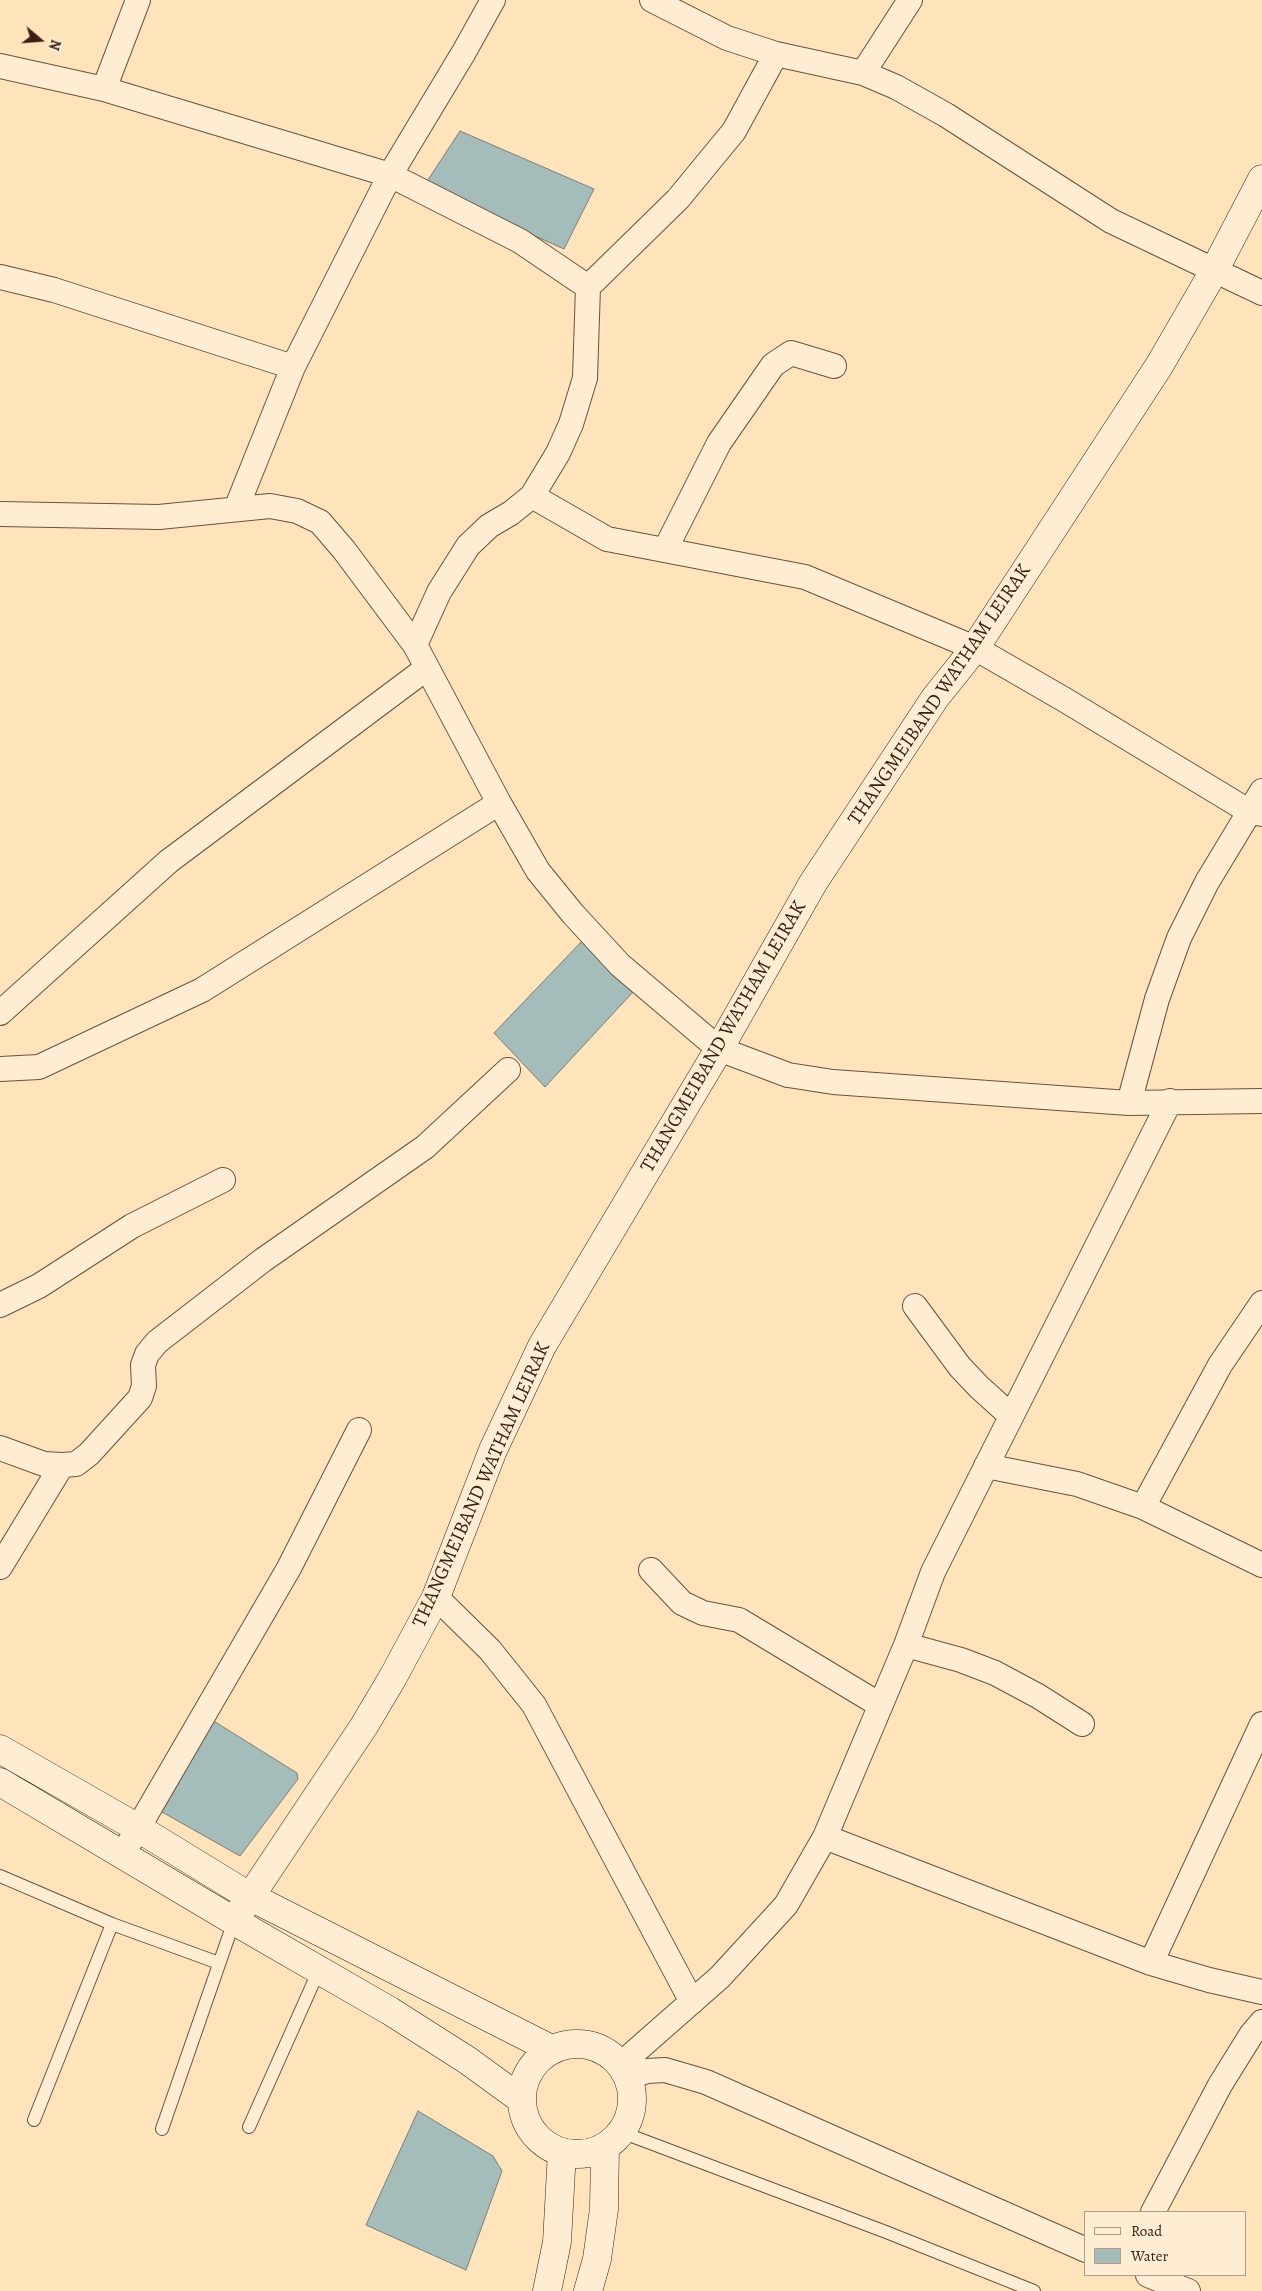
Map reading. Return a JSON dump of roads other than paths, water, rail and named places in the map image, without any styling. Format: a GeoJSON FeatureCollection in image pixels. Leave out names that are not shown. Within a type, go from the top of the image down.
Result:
{"type":"FeatureCollection","features":[{"type":"Feature","properties":{"kind":"street"},"geometry":{"type":"LineString","coordinates":[[104,89],[138,0]]}},
{"type":"Feature","properties":{"kind":"street"},"geometry":{"type":"LineString","coordinates":[[236,509],[293,367],[390,175],[464,52],[492,0]]}},
{"type":"Feature","properties":{"kind":"street"},"geometry":{"type":"LineString","coordinates":[[652,0],[727,38],[776,54],[863,73],[896,87],[946,115],[1111,221],[1262,292]]}},
{"type":"Feature","properties":{"kind":"street"},"geometry":{"type":"LineString","coordinates":[[863,73],[910,0]]}},
{"type":"Feature","properties":{"kind":"street"},"geometry":{"type":"LineString","coordinates":[[415,645],[440,592],[468,546],[489,526],[511,513],[532,496],[558,453],[571,424],[585,378],[588,287],[678,200],[734,131],[776,54]]}},
{"type":"Feature","properties":{"kind":"street"},"geometry":{"type":"LineString","coordinates":[[0,66],[104,89],[390,175],[520,241],[588,287]]}},
{"type":"Feature","properties":{"kind":"street","name":"THANGMEIBAND WATHAM LEIRAK"},"geometry":{"type":"LineString","coordinates":[[234,1921],[369,1718],[393,1678],[436,1597],[493,1450],[542,1346],[719,1049],[818,875],[935,698],[975,648],[1159,366],[1214,271],[1262,179]]}},
{"type":"Feature","properties":{"kind":"street"},"geometry":{"type":"LineString","coordinates":[[0,277],[54,290],[293,367]]}},
{"type":"Feature","properties":{"kind":"street"},"geometry":{"type":"LineString","coordinates":[[665,550],[718,443],[774,365],[791,353],[834,366]]}},
{"type":"Feature","properties":{"kind":"street"},"geometry":{"type":"LineString","coordinates":[[532,496],[607,538],[804,578],[975,648],[1256,813]]}},
{"type":"Feature","properties":{"kind":"street"},"geometry":{"type":"LineString","coordinates":[[0,514],[159,517],[270,506],[297,511],[320,522],[344,550],[415,645],[499,803],[538,871],[573,914],[620,965],[719,1049],[788,1075],[833,1082],[1129,1103],[1262,1101]]}},
{"type":"Feature","properties":{"kind":"street"},"geometry":{"type":"LineString","coordinates":[[0,1013],[169,861],[427,668]]}},
{"type":"Feature","properties":{"kind":"street"},"geometry":{"type":"LineString","coordinates":[[1129,1103],[1157,999],[1179,938],[1207,882],[1256,813],[1262,791]]}},
{"type":"Feature","properties":{"kind":"street"},"geometry":{"type":"LineString","coordinates":[[0,1069],[40,1067],[202,990],[499,803]]}},
{"type":"Feature","properties":{"kind":"street"},"geometry":{"type":"LineString","coordinates":[[0,1448],[44,1464],[76,1464],[89,1454],[140,1398],[144,1386],[143,1365],[146,1354],[157,1342],[263,1260],[424,1147],[508,1070]]}},
{"type":"Feature","properties":{"kind":"street"},"geometry":{"type":"LineString","coordinates":[[624,2071],[692,2002],[720,1977],[786,1906],[825,1837],[906,1645],[933,1572],[1010,1415],[1170,1101]]}},
{"type":"Feature","properties":{"kind":"street"},"geometry":{"type":"LineString","coordinates":[[0,1305],[39,1286],[132,1226],[223,1180]]}},
{"type":"Feature","properties":{"kind":"street"},"geometry":{"type":"LineString","coordinates":[[1143,1507],[1220,1365],[1262,1303]]}},
{"type":"Feature","properties":{"kind":"street"},"geometry":{"type":"LineString","coordinates":[[915,1306],[960,1367],[1010,1415]]}},
{"type":"Feature","properties":{"kind":"street"},"geometry":{"type":"LineString","coordinates":[[123,1854],[289,1568],[359,1430]]}},
{"type":"Feature","properties":{"kind":"street"},"geometry":{"type":"LineString","coordinates":[[0,1567],[62,1465]]}},
{"type":"Feature","properties":{"kind":"street"},"geometry":{"type":"LineString","coordinates":[[986,1466],[1077,1484],[1143,1507],[1262,1565]]}},
{"type":"Feature","properties":{"kind":"street"},"geometry":{"type":"LineString","coordinates":[[651,1570],[682,1603],[703,1613],[739,1620],[880,1705]]}},
{"type":"Feature","properties":{"kind":"street"},"geometry":{"type":"LineString","coordinates":[[436,1597],[490,1650],[534,1705],[692,2002]]}},
{"type":"Feature","properties":{"kind":"street"},"geometry":{"type":"LineString","coordinates":[[906,1645],[961,1660],[995,1673],[1038,1696],[1082,1724]]}},
{"type":"Feature","properties":{"kind":"street"},"geometry":{"type":"LineString","coordinates":[[1151,1963],[1262,1724]]}},
{"type":"Feature","properties":{"kind":"street"},"geometry":{"type":"LineString","coordinates":[[0,1749],[138,1828],[249,1896],[551,2049]]}},
{"type":"Feature","properties":{"kind":"street"},"geometry":{"type":"LineString","coordinates":[[0,1782],[430,2035],[522,2100]]}},
{"type":"Feature","properties":{"kind":"street"},"geometry":{"type":"LineString","coordinates":[[825,1837],[1151,1963],[1209,1980],[1262,1992]]}},
{"type":"Feature","properties":{"kind":"street"},"geometry":{"type":"LineString","coordinates":[[1154,2211],[1220,2085],[1251,2035],[1262,2022]]}},
{"type":"Feature","properties":{"kind":"street"},"geometry":{"type":"LineString","coordinates":[[588,2291],[597,2259],[613,2139],[631,2112],[632,2091],[624,2071],[607,2052],[589,2044],[570,2044],[551,2049],[536,2061],[526,2078],[522,2100],[527,2123],[541,2142],[562,2152],[585,2154],[613,2139]]}},
{"type":"Feature","properties":{"kind":"street"},"geometry":{"type":"LineString","coordinates":[[624,2071],[665,2070],[706,2082],[1084,2249]]}},
{"type":"Feature","properties":{"kind":"street"},"geometry":{"type":"LineString","coordinates":[[547,2291],[557,2242],[562,2152]]}},
{"type":"Feature","properties":{"kind":"street"},"geometry":{"type":"LineString","coordinates":[[1150,2276],[1188,2291]]}},
{"type":"Feature","properties":{"kind":"lane"},"geometry":{"type":"LineString","coordinates":[[0,1876],[112,1924],[219,1963]]}},
{"type":"Feature","properties":{"kind":"lane"},"geometry":{"type":"LineString","coordinates":[[162,2129],[234,1921]]}},
{"type":"Feature","properties":{"kind":"lane"},"geometry":{"type":"LineString","coordinates":[[34,2120],[112,1924]]}},
{"type":"Feature","properties":{"kind":"lane"},"geometry":{"type":"LineString","coordinates":[[249,2127],[319,1970]]}},
{"type":"Feature","properties":{"kind":"lane"},"geometry":{"type":"LineString","coordinates":[[613,2139],[886,2232],[1034,2291]]}},
{"type":"Feature","properties":{"kind":"water"},"geometry":{"type":"Polygon","coordinates":[[[460,131],[594,189],[564,249],[424,186],[460,131]]]}},
{"type":"Feature","properties":{"kind":"water"},"geometry":{"type":"Polygon","coordinates":[[[584,939],[633,992],[545,1087],[494,1033],[584,939]]]}},
{"type":"Feature","properties":{"kind":"water"},"geometry":{"type":"Polygon","coordinates":[[[212,1720],[297,1773],[298,1779],[240,1856],[162,1812],[212,1720]]]}},
{"type":"Feature","properties":{"kind":"water"},"geometry":{"type":"Polygon","coordinates":[[[418,2111],[493,2156],[502,2171],[466,2270],[366,2225],[418,2111]]]}}]}
